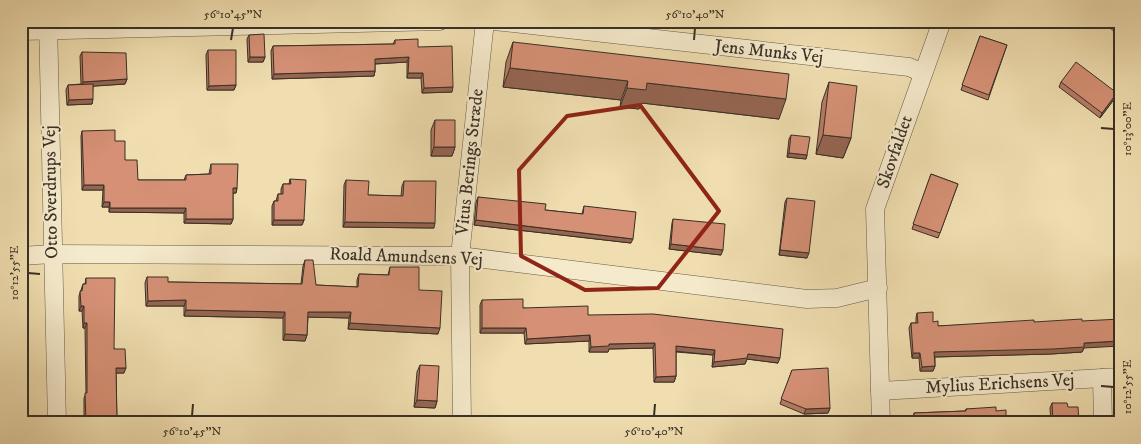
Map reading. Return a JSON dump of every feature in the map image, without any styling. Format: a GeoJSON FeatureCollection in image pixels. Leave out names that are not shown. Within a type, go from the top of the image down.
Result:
{"type":"FeatureCollection","features":[{"type":"Feature","properties":{"kind":"street"},"geometry":{"type":"LineString","coordinates":[[21,30],[48,26],[440,21]]}},
{"type":"Feature","properties":{"kind":"street","name":"Vitus Berings Stræde"},"geometry":{"type":"LineString","coordinates":[[462,423],[460,256],[485,21]]}},
{"type":"Feature","properties":{"kind":"street","name":"Jens Munks Vej"},"geometry":{"type":"LineString","coordinates":[[494,21],[909,67],[923,73]]}},
{"type":"Feature","properties":{"kind":"street","name":"Skovfaldet"},"geometry":{"type":"LineString","coordinates":[[881,423],[875,209],[942,21]]}},
{"type":"Feature","properties":{"kind":"street","name":"Otto Sverdrups Vej"},"geometry":{"type":"LineString","coordinates":[[48,26],[57,423]]}},
{"type":"Feature","properties":{"kind":"street","name":"Roald Amundsens Vej"},"geometry":{"type":"LineString","coordinates":[[21,256],[52,254],[460,256],[807,299],[837,298],[878,288]]}},
{"type":"Feature","properties":{"kind":"street","name":"Mylius Erichsens Vej"},"geometry":{"type":"LineString","coordinates":[[880,391],[1120,377]]}},
{"type":"Feature","properties":{"kind":"street"},"geometry":{"type":"LineString","coordinates":[[1102,378],[1103,423]]}},
{"type":"Feature","properties":{"kind":"highlighted area"},"geometry":{"type":"Polygon","coordinates":[[[640,105],[719,211],[658,288],[585,290],[521,256],[519,170],[567,116],[640,105]]]}},
{"type":"Feature","properties":{"kind":"building"},"geometry":{"type":"Polygon","coordinates":[[[264,34],[265,57],[250,57],[249,35],[264,34]]]}},
{"type":"Feature","properties":{"kind":"building"},"geometry":{"type":"Polygon","coordinates":[[[980,36],[1007,45],[989,95],[962,85],[980,36]]]}},
{"type":"Feature","properties":{"kind":"building"},"geometry":{"type":"Polygon","coordinates":[[[418,39],[418,47],[452,46],[453,87],[424,88],[423,73],[408,73],[409,57],[375,59],[375,71],[274,74],[273,46],[395,44],[395,40],[418,39]]]}},
{"type":"Feature","properties":{"kind":"building"},"geometry":{"type":"Polygon","coordinates":[[[513,42],[789,74],[786,99],[647,83],[646,90],[627,88],[628,81],[510,68],[513,42]]]}},
{"type":"Feature","properties":{"kind":"building"},"geometry":{"type":"Polygon","coordinates":[[[208,50],[236,50],[236,85],[209,86],[208,50]]]}},
{"type":"Feature","properties":{"kind":"building"},"geometry":{"type":"Polygon","coordinates":[[[82,52],[126,53],[127,79],[83,82],[82,52]]]}},
{"type":"Feature","properties":{"kind":"building"},"geometry":{"type":"Polygon","coordinates":[[[1076,62],[1117,93],[1102,113],[1061,82],[1076,62]]]}},
{"type":"Feature","properties":{"kind":"building"},"geometry":{"type":"Polygon","coordinates":[[[829,82],[857,86],[851,138],[823,135],[829,82]]]}},
{"type":"Feature","properties":{"kind":"building"},"geometry":{"type":"Polygon","coordinates":[[[93,84],[93,99],[69,100],[68,85],[93,84]]]}},
{"type":"Feature","properties":{"kind":"building"},"geometry":{"type":"Polygon","coordinates":[[[435,120],[455,120],[455,147],[434,147],[435,120]]]}},
{"type":"Feature","properties":{"kind":"building"},"geometry":{"type":"Polygon","coordinates":[[[21,126],[24,126],[25,156],[21,156],[21,126]]]}},
{"type":"Feature","properties":{"kind":"building"},"geometry":{"type":"Polygon","coordinates":[[[115,130],[115,141],[125,141],[125,160],[137,160],[138,180],[186,180],[186,175],[211,174],[211,164],[238,164],[237,188],[233,188],[233,219],[186,219],[186,208],[110,208],[110,202],[104,202],[104,185],[84,185],[82,131],[115,130]]]}},
{"type":"Feature","properties":{"kind":"building"},"geometry":{"type":"Polygon","coordinates":[[[791,135],[810,137],[807,155],[789,153],[791,135]]]}},
{"type":"Feature","properties":{"kind":"building"},"geometry":{"type":"Polygon","coordinates":[[[931,174],[958,184],[940,233],[913,224],[931,174]]]}},
{"type":"Feature","properties":{"kind":"building"},"geometry":{"type":"Polygon","coordinates":[[[290,179],[306,180],[304,220],[274,220],[274,201],[278,201],[278,194],[283,194],[283,184],[291,184],[290,179]]]}},
{"type":"Feature","properties":{"kind":"building"},"geometry":{"type":"Polygon","coordinates":[[[346,180],[369,181],[368,195],[403,196],[404,181],[436,181],[435,223],[345,222],[346,180]]]}},
{"type":"Feature","properties":{"kind":"building"},"geometry":{"type":"Polygon","coordinates":[[[478,197],[546,204],[545,210],[583,214],[584,206],[636,212],[633,239],[476,220],[478,197]]]}},
{"type":"Feature","properties":{"kind":"building"},"geometry":{"type":"Polygon","coordinates":[[[787,198],[815,201],[809,253],[780,250],[787,198]]]}},
{"type":"Feature","properties":{"kind":"building"},"geometry":{"type":"Polygon","coordinates":[[[673,219],[725,224],[723,250],[671,244],[673,219]]]}},
{"type":"Feature","properties":{"kind":"building"},"geometry":{"type":"Polygon","coordinates":[[[305,260],[313,260],[316,285],[358,287],[359,274],[389,275],[390,267],[419,267],[419,290],[442,291],[440,328],[350,323],[351,312],[308,312],[307,335],[285,334],[285,312],[186,310],[186,300],[148,301],[147,277],[168,277],[168,282],[302,284],[305,260]]]}},
{"type":"Feature","properties":{"kind":"building"},"geometry":{"type":"Polygon","coordinates":[[[86,278],[115,278],[114,349],[125,349],[126,368],[116,368],[117,421],[86,422],[87,323],[84,323],[84,306],[81,306],[80,291],[82,291],[83,284],[86,284],[86,278]]]}},
{"type":"Feature","properties":{"kind":"building"},"geometry":{"type":"Polygon","coordinates":[[[523,299],[523,308],[588,306],[588,315],[653,314],[783,329],[780,358],[748,354],[747,358],[714,362],[715,350],[676,346],[676,376],[656,377],[655,343],[609,344],[609,346],[591,347],[590,335],[527,339],[526,328],[482,328],[482,300],[523,299]]]}},
{"type":"Feature","properties":{"kind":"building"},"geometry":{"type":"Polygon","coordinates":[[[933,312],[933,322],[938,321],[938,326],[1034,320],[1034,322],[1120,319],[1120,341],[1084,343],[1084,347],[1053,349],[934,352],[935,366],[922,367],[920,353],[913,353],[911,323],[918,323],[917,313],[933,312]]]}},
{"type":"Feature","properties":{"kind":"building"},"geometry":{"type":"Polygon","coordinates":[[[21,332],[26,332],[27,410],[21,410],[21,332]]]}},
{"type":"Feature","properties":{"kind":"building"},"geometry":{"type":"Polygon","coordinates":[[[420,365],[439,366],[437,401],[417,400],[420,365]]]}},
{"type":"Feature","properties":{"kind":"building"},"geometry":{"type":"Polygon","coordinates":[[[828,368],[830,408],[806,409],[781,399],[792,370],[828,368]]]}},
{"type":"Feature","properties":{"kind":"building"},"geometry":{"type":"Polygon","coordinates":[[[1052,403],[1067,403],[1068,407],[1078,407],[1079,423],[1053,423],[1052,403]]]}},
{"type":"Feature","properties":{"kind":"building"},"geometry":{"type":"Polygon","coordinates":[[[996,407],[996,411],[1006,410],[1005,423],[914,423],[914,413],[966,411],[966,409],[996,407]]]}}]}
